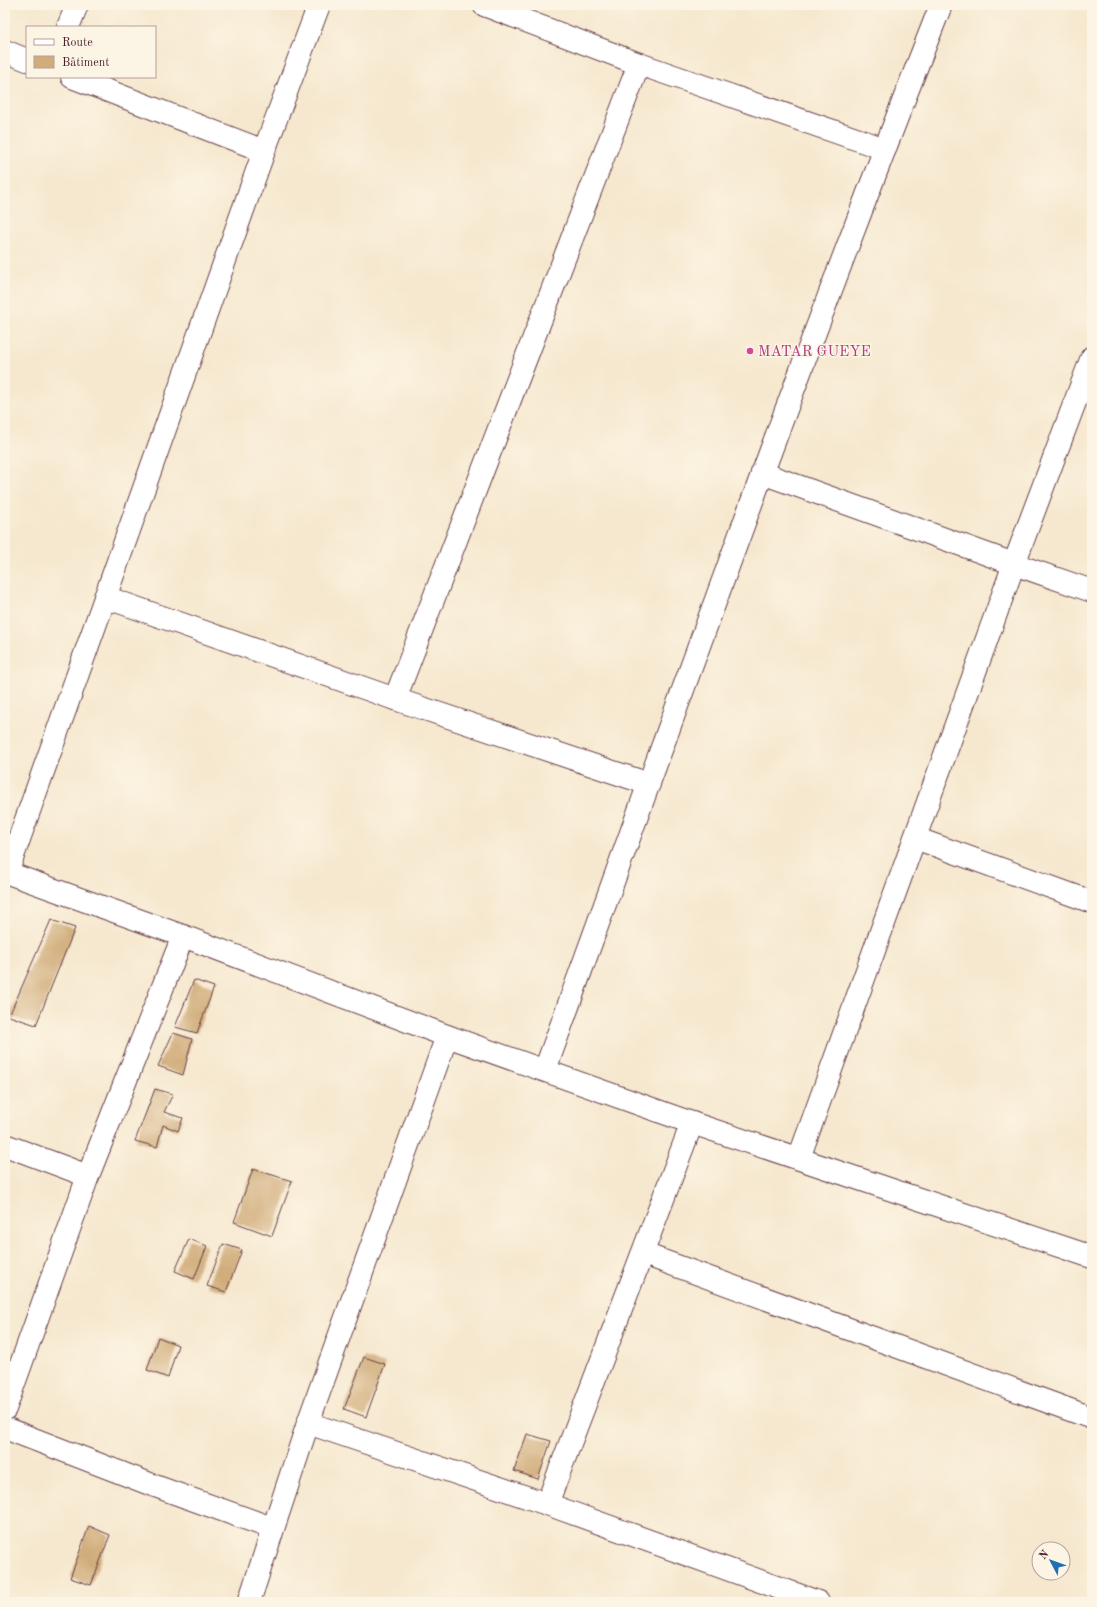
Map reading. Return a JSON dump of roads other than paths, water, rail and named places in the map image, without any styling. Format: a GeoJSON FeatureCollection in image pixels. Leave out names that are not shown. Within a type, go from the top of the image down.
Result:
{"type":"FeatureCollection","features":[{"type":"Feature","properties":{"kind":"street"},"geometry":{"type":"LineString","coordinates":[[68,26],[76,5]]}},
{"type":"Feature","properties":{"kind":"street"},"geometry":{"type":"LineString","coordinates":[[319,5],[264,151],[6,873],[183,936],[447,1036],[692,1123],[1092,1257]]}},
{"type":"Feature","properties":{"kind":"street"},"geometry":{"type":"LineString","coordinates":[[484,5],[639,64],[885,149]]}},
{"type":"Feature","properties":{"kind":"street"},"geometry":{"type":"LineString","coordinates":[[545,1070],[762,474],[941,5]]}},
{"type":"Feature","properties":{"kind":"street"},"geometry":{"type":"LineString","coordinates":[[5,51],[26,60]]}},
{"type":"Feature","properties":{"kind":"street"},"geometry":{"type":"LineString","coordinates":[[395,699],[639,64]]}},
{"type":"Feature","properties":{"kind":"street"},"geometry":{"type":"LineString","coordinates":[[75,78],[264,151]]}},
{"type":"Feature","properties":{"kind":"street"},"geometry":{"type":"LineString","coordinates":[[799,1158],[1014,564],[1092,357]]}},
{"type":"Feature","properties":{"kind":"street"},"geometry":{"type":"LineString","coordinates":[[762,474],[1014,564],[1092,590]]}},
{"type":"Feature","properties":{"kind":"street"},"geometry":{"type":"LineString","coordinates":[[105,597],[395,699],[649,784]]}},
{"type":"Feature","properties":{"kind":"street"},"geometry":{"type":"LineString","coordinates":[[915,838],[1092,902]]}},
{"type":"Feature","properties":{"kind":"street"},"geometry":{"type":"LineString","coordinates":[[5,1409],[88,1176],[183,936]]}},
{"type":"Feature","properties":{"kind":"street"},"geometry":{"type":"LineString","coordinates":[[249,1602],[272,1528],[308,1423],[447,1036]]}},
{"type":"Feature","properties":{"kind":"street"},"geometry":{"type":"LineString","coordinates":[[548,1504],[644,1254],[692,1123]]}},
{"type":"Feature","properties":{"kind":"street"},"geometry":{"type":"LineString","coordinates":[[5,1145],[88,1176]]}},
{"type":"Feature","properties":{"kind":"street"},"geometry":{"type":"LineString","coordinates":[[644,1254],[1092,1418]]}},
{"type":"Feature","properties":{"kind":"street"},"geometry":{"type":"LineString","coordinates":[[308,1423],[548,1504],[818,1602]]}},
{"type":"Feature","properties":{"kind":"street"},"geometry":{"type":"LineString","coordinates":[[5,1428],[155,1486],[272,1528]]}},
{"type":"Feature","properties":{"kind":"place","name":"MATAR GUEYE"},"geometry":{"type":"Point","coordinates":[750,351]}}]}
